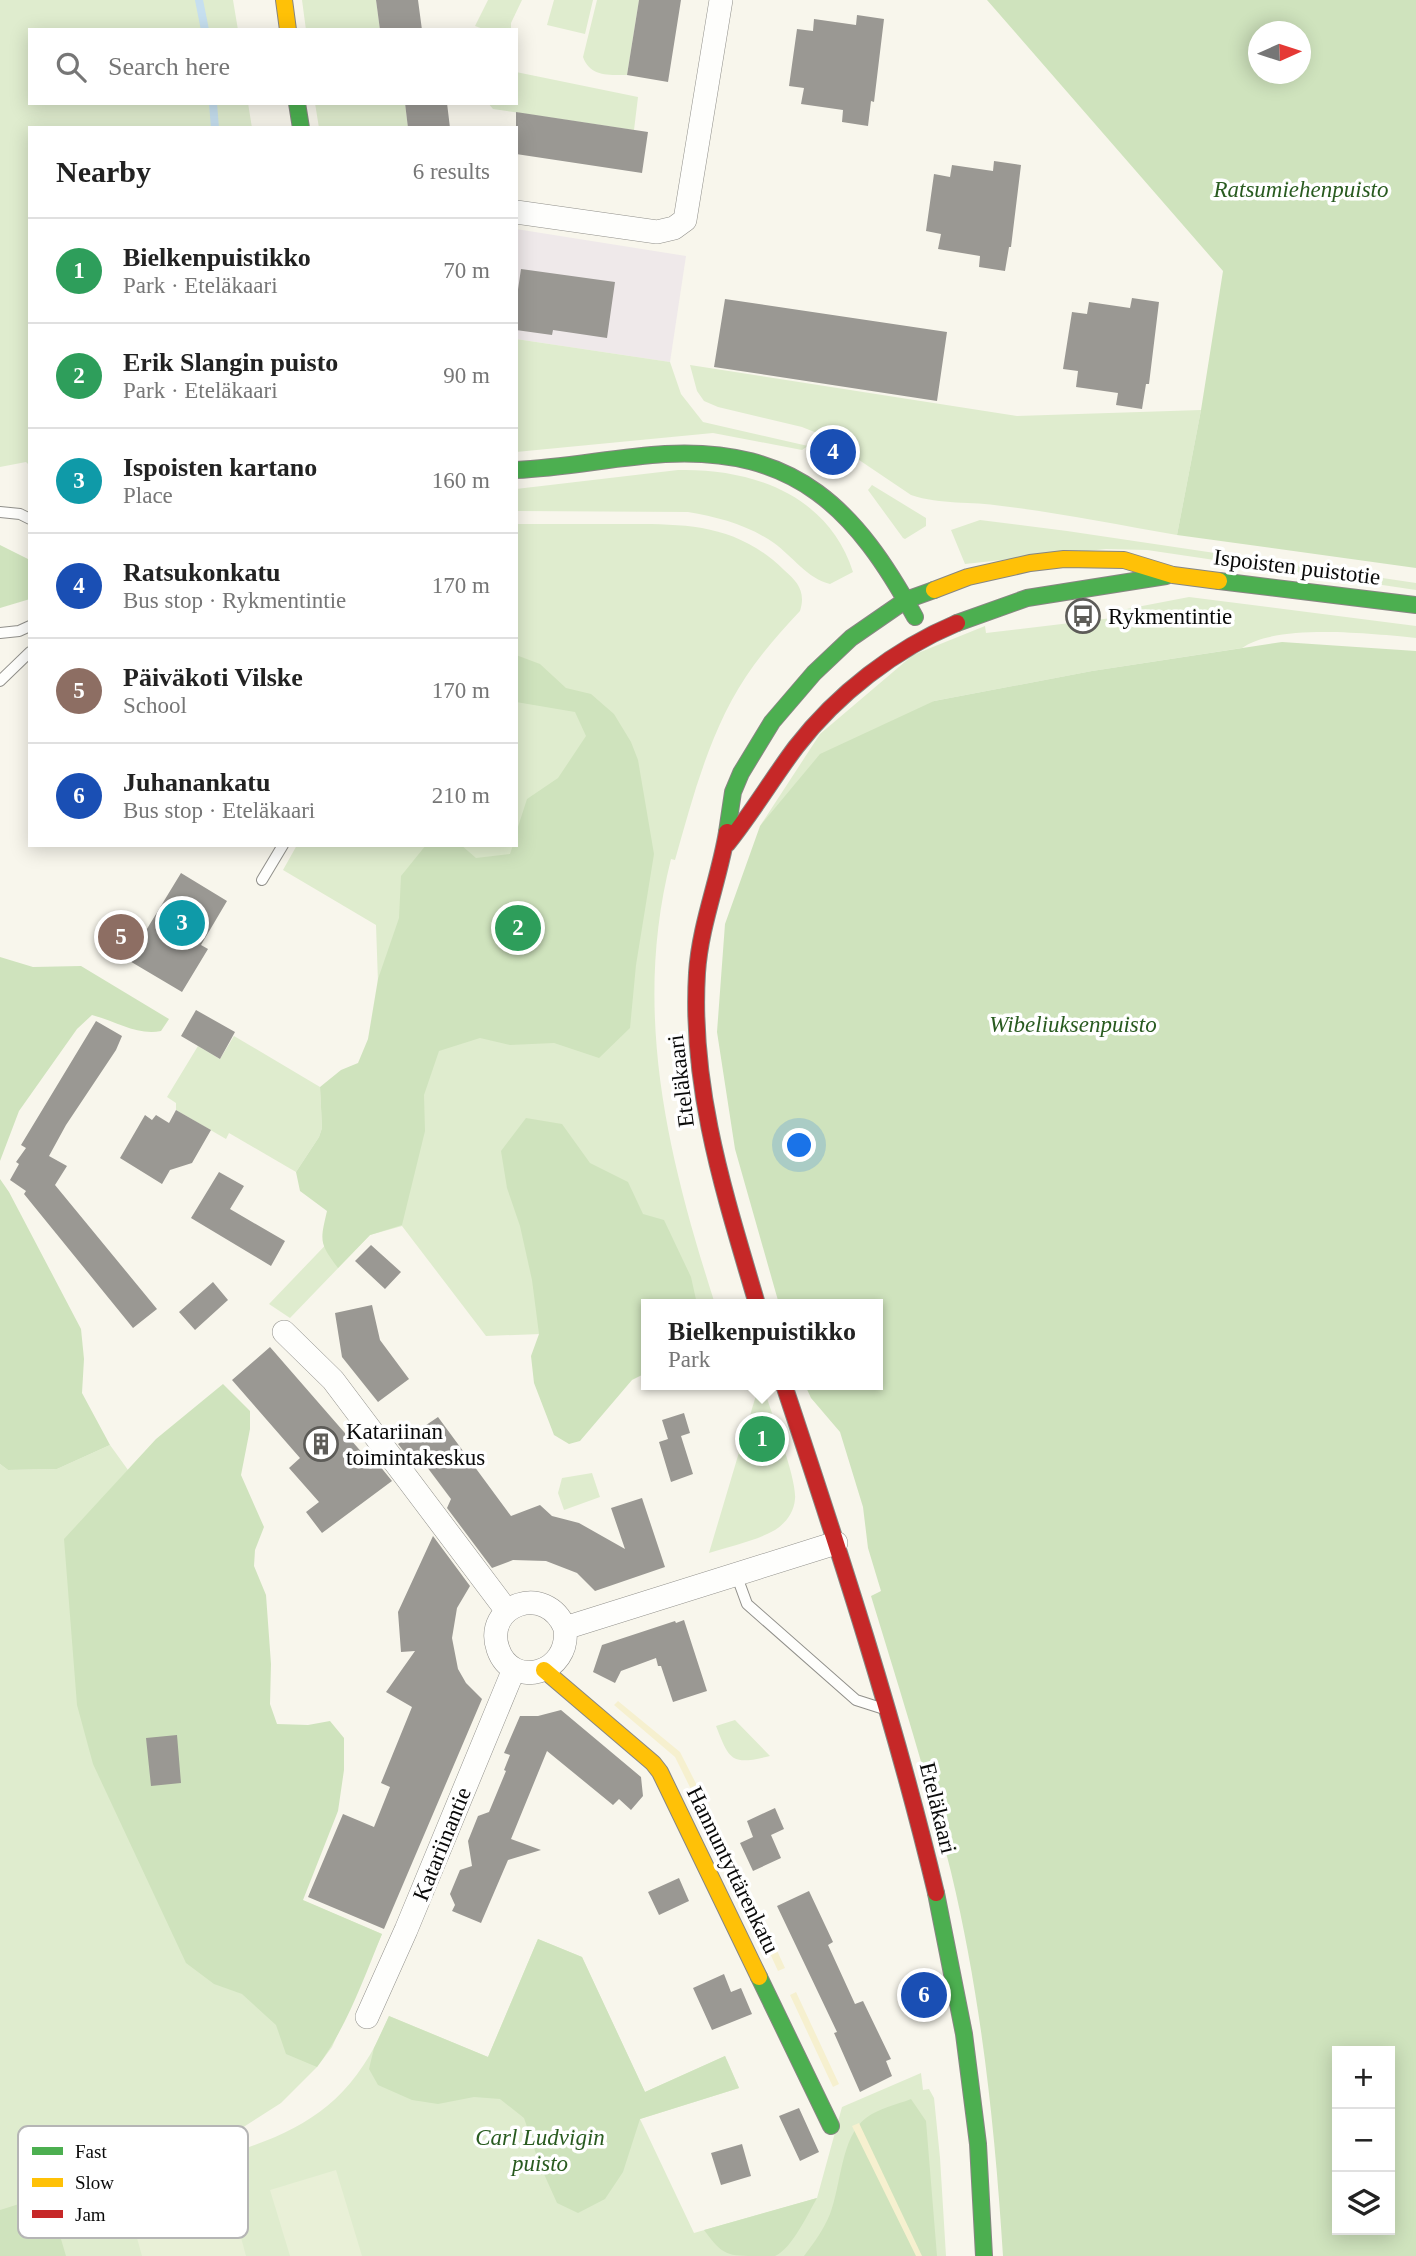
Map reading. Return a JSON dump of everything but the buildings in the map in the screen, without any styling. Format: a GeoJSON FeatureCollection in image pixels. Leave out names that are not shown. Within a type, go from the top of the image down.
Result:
{"type":"FeatureCollection","features":[{"type":"Feature","properties":{"kind":"main road"},"geometry":{"type":"LineString","coordinates":[[284,0],[288,28]]}},
{"type":"Feature","properties":{"kind":"main road"},"geometry":{"type":"LineString","coordinates":[[298,105],[300,126]]}},
{"type":"Feature","properties":{"kind":"main road"},"geometry":{"type":"LineString","coordinates":[[518,470],[667,453],[718,454],[763,463],[801,479],[843,510],[883,561],[926,639]]}},
{"type":"Feature","properties":{"kind":"main road","name":"Ispoisten puistotie"},"geometry":{"type":"LineString","coordinates":[[906,600],[968,577],[1030,563],[1064,559],[1125,560],[1173,575],[1416,605]]}},
{"type":"Feature","properties":{"kind":"main road","name":"Ispoisten puistotie"},"geometry":{"type":"LineString","coordinates":[[926,639],[1009,602],[1066,589],[1123,584],[1173,575]]}},
{"type":"Feature","properties":{"kind":"main road","name":"Eteläkaari"},"geometry":{"type":"LineString","coordinates":[[756,1299],[719,1171],[704,1107],[699,1065],[697,972],[703,926],[724,848],[733,792],[741,773],[772,722],[829,658],[876,618],[906,600]]}},
{"type":"Feature","properties":{"kind":"main road","name":"Eteläkaari"},"geometry":{"type":"LineString","coordinates":[[724,848],[800,742],[820,720],[877,669],[926,639]]}},
{"type":"Feature","properties":{"kind":"main road","name":"Eteläkaari"},"geometry":{"type":"LineString","coordinates":[[786,1390],[889,1711],[941,1913],[954,1979],[977,2140],[984,2256]]}},
{"type":"Feature","properties":{"kind":"main road","name":"Hannuntyttärenkatu"},"geometry":{"type":"LineString","coordinates":[[544,1670],[653,1763],[660,1772],[831,2126]]}},
{"type":"Feature","properties":{"kind":"street"},"geometry":{"type":"LineString","coordinates":[[518,212],[657,232],[674,228],[685,220],[721,0]]}},
{"type":"Feature","properties":{"kind":"street"},"geometry":{"type":"LineString","coordinates":[[284,1332],[332,1380],[508,1611]]}},
{"type":"Feature","properties":{"kind":"street"},"geometry":{"type":"LineString","coordinates":[[565,1628],[836,1543]]}},
{"type":"Feature","properties":{"kind":"street"},"geometry":{"type":"LineString","coordinates":[[526,1602],[546,1605],[561,1619],[565,1628],[565,1649],[553,1665],[534,1673],[514,1669],[505,1662],[496,1642],[500,1619],[508,1611],[526,1602]]}},
{"type":"Feature","properties":{"kind":"street","name":"Katariinantie"},"geometry":{"type":"LineString","coordinates":[[367,2017],[514,1669]]}},
{"type":"Feature","properties":{"kind":"lane"},"geometry":{"type":"LineString","coordinates":[[0,512],[20,514],[28,518]]}},
{"type":"Feature","properties":{"kind":"lane"},"geometry":{"type":"LineString","coordinates":[[0,633],[28,627]]}},
{"type":"Feature","properties":{"kind":"lane"},"geometry":{"type":"LineString","coordinates":[[0,681],[28,654]]}},
{"type":"Feature","properties":{"kind":"lane"},"geometry":{"type":"LineString","coordinates":[[262,880],[282,847]]}},
{"type":"Feature","properties":{"kind":"lane"},"geometry":{"type":"LineString","coordinates":[[736,1574],[747,1604],[776,1630],[856,1700],[889,1711]]}},
{"type":"Feature","properties":{"kind":"shaded area"},"geometry":{"type":"Polygon","coordinates":[[[518,229],[686,256],[670,362],[518,339],[518,229]]]}},
{"type":"Feature","properties":{"kind":"green space"},"geometry":{"type":"Polygon","coordinates":[[[0,0],[233,0],[238,28],[28,28],[28,105],[248,105],[252,126],[28,126],[28,464],[26,462],[0,467],[0,0]]]}},
{"type":"Feature","properties":{"kind":"green space"},"geometry":{"type":"Polygon","coordinates":[[[302,0],[376,0],[380,28],[306,28],[302,0]]]}},
{"type":"Feature","properties":{"kind":"green space"},"geometry":{"type":"Polygon","coordinates":[[[488,0],[522,0],[511,28],[475,26],[488,0]]]}},
{"type":"Feature","properties":{"kind":"green space"},"geometry":{"type":"Polygon","coordinates":[[[554,0],[593,0],[585,34],[547,25],[554,0]]]}},
{"type":"Feature","properties":{"kind":"green space"},"geometry":{"type":"Polygon","coordinates":[[[597,0],[639,0],[627,75],[607,75],[595,71],[586,64],[583,57],[597,0]]]}},
{"type":"Feature","properties":{"kind":"green space","name":"Ratsumiehenpuisto"},"geometry":{"type":"Polygon","coordinates":[[[987,0],[1416,0],[1416,568],[1177,535],[1201,410],[1223,271],[987,0]]]}},
{"type":"Feature","properties":{"kind":"green space"},"geometry":{"type":"Polygon","coordinates":[[[518,72],[638,97],[634,130],[493,109],[490,105],[518,105],[518,72]]]}},
{"type":"Feature","properties":{"kind":"green space"},"geometry":{"type":"Polygon","coordinates":[[[315,105],[405,105],[408,126],[319,126],[315,105]]]}},
{"type":"Feature","properties":{"kind":"green space"},"geometry":{"type":"Polygon","coordinates":[[[518,339],[670,362],[681,394],[703,422],[808,446],[802,450],[713,433],[518,452],[518,339]]]}},
{"type":"Feature","properties":{"kind":"green space"},"geometry":{"type":"Polygon","coordinates":[[[690,365],[1017,416],[1201,410],[1177,535],[1046,512],[911,495],[822,435],[802,427],[718,407],[704,401],[697,391],[690,365]]]}},
{"type":"Feature","properties":{"kind":"green space"},"geometry":{"type":"Polygon","coordinates":[[[678,470],[733,474],[784,491],[806,505],[826,523],[842,545],[853,572],[830,584],[822,581],[807,572],[781,548],[754,531],[699,514],[518,511],[518,489],[678,470]]]}},
{"type":"Feature","properties":{"kind":"green space"},"geometry":{"type":"Polygon","coordinates":[[[872,485],[926,518],[926,526],[903,538],[868,490],[872,485]]]}},
{"type":"Feature","properties":{"kind":"green space"},"geometry":{"type":"Polygon","coordinates":[[[980,520],[1416,583],[1416,590],[1147,550],[1106,549],[965,564],[951,530],[980,520]]]}},
{"type":"Feature","properties":{"kind":"green space"},"geometry":{"type":"Polygon","coordinates":[[[518,524],[664,524],[707,529],[727,534],[765,554],[793,579],[800,588],[800,611],[754,665],[727,710],[697,784],[675,860],[671,859],[660,916],[655,973],[655,1029],[661,1084],[683,1194],[713,1299],[641,1299],[641,1330],[486,1336],[402,1226],[370,1235],[290,1318],[269,1304],[385,1183],[376,925],[283,870],[296,847],[518,847],[518,524]]]}},
{"type":"Feature","properties":{"kind":"green space"},"geometry":{"type":"Polygon","coordinates":[[[0,545],[28,559],[28,600],[0,608],[0,545]]]}},
{"type":"Feature","properties":{"kind":"green space"},"geometry":{"type":"Polygon","coordinates":[[[1189,597],[1416,626],[1416,638],[1326,632],[1278,635],[1242,648],[1092,671],[934,701],[760,826],[820,734],[913,655],[985,626],[986,633],[1112,618],[1111,612],[1189,597]]]}},
{"type":"Feature","properties":{"kind":"green space","name":"Wibeliuksenpuisto"},"geometry":{"type":"Polygon","coordinates":[[[1282,642],[1416,651],[1416,2256],[1003,2256],[985,2062],[962,1919],[923,1768],[871,1596],[881,1591],[868,1548],[863,1507],[840,1432],[807,1390],[883,1390],[883,1299],[778,1299],[735,1149],[717,1032],[725,924],[760,826],[820,754],[934,701],[1092,671],[1282,642]]]}},
{"type":"Feature","properties":{"kind":"green space"},"geometry":{"type":"Polygon","coordinates":[[[518,656],[540,664],[566,688],[591,694],[614,714],[631,742],[638,760],[654,854],[636,965],[630,1028],[599,1058],[554,1043],[510,1045],[480,1038],[439,1051],[424,1095],[425,1131],[402,1225],[370,1235],[338,1268],[324,1247],[323,1229],[327,1211],[300,1191],[296,1172],[322,1128],[320,1087],[341,1070],[358,1063],[368,1039],[378,979],[399,918],[401,876],[424,847],[463,847],[476,858],[510,854],[512,847],[518,847],[518,827],[527,799],[558,778],[586,736],[575,712],[518,702],[518,656]]]}},
{"type":"Feature","properties":{"kind":"green space"},"geometry":{"type":"Polygon","coordinates":[[[0,957],[33,967],[81,966],[169,1019],[161,1031],[152,1032],[135,1030],[92,1015],[77,1029],[19,1111],[0,1161],[0,957]]]}},
{"type":"Feature","properties":{"kind":"green space"},"geometry":{"type":"Polygon","coordinates":[[[234,1036],[320,1087],[322,1128],[296,1172],[229,1133],[226,1139],[176,1110],[176,1103],[167,1097],[198,1046],[220,1059],[234,1036]]]}},
{"type":"Feature","properties":{"kind":"green space"},"geometry":{"type":"Polygon","coordinates":[[[526,1118],[562,1124],[590,1163],[628,1182],[643,1214],[664,1220],[691,1277],[696,1299],[641,1299],[641,1376],[632,1380],[580,1441],[569,1444],[554,1435],[534,1383],[531,1356],[539,1334],[532,1280],[520,1226],[507,1188],[501,1151],[526,1118]]]}},
{"type":"Feature","properties":{"kind":"green space"},"geometry":{"type":"Polygon","coordinates":[[[0,1179],[81,1329],[84,1359],[82,1393],[110,1445],[57,1469],[8,1470],[0,1464],[0,1179]]]}},
{"type":"Feature","properties":{"kind":"green space"},"geometry":{"type":"Polygon","coordinates":[[[223,1384],[250,1411],[250,1429],[241,1475],[264,1527],[255,1550],[254,1566],[266,1595],[271,1664],[270,1704],[277,1724],[308,1725],[330,1721],[344,1738],[344,1770],[338,1811],[303,1900],[382,1934],[346,2019],[317,2067],[286,2054],[276,2025],[242,1994],[214,1984],[186,1963],[93,1764],[77,1705],[64,1539],[156,1439],[223,1384]]]}},
{"type":"Feature","properties":{"kind":"green space"},"geometry":{"type":"Polygon","coordinates":[[[757,1392],[766,1395],[784,1448],[795,1490],[793,1508],[786,1521],[768,1534],[709,1553],[757,1392]]]}},
{"type":"Feature","properties":{"kind":"green space","name":"Carl Ludvigin puisto"},"geometry":{"type":"Polygon","coordinates":[[[110,1445],[128,1470],[107,1493],[236,1872],[382,1934],[332,2047],[317,2067],[281,2103],[245,2126],[18,2126],[18,2238],[248,2238],[248,2147],[311,2118],[334,2100],[354,2078],[389,2016],[488,2057],[538,1939],[582,1957],[645,2092],[725,2056],[739,2088],[640,2119],[694,2233],[817,2198],[842,2107],[921,2073],[923,2090],[929,2089],[934,2098],[946,2256],[0,2256],[0,1464],[8,1470],[57,1469],[110,1445]]]}},
{"type":"Feature","properties":{"kind":"green space"},"geometry":{"type":"Polygon","coordinates":[[[592,1473],[600,1497],[564,1510],[558,1493],[562,1478],[592,1473]]]}},
{"type":"Feature","properties":{"kind":"green space"},"geometry":{"type":"Polygon","coordinates":[[[735,1720],[770,1756],[740,1760],[729,1754],[716,1726],[735,1720]]]}},
{"type":"Feature","properties":{"kind":"green space","name":"Carl Ludvigin puisto"},"geometry":{"type":"Polygon","coordinates":[[[538,1939],[582,1957],[645,2092],[725,2056],[739,2088],[640,2119],[623,2172],[605,2199],[578,2213],[557,2203],[539,2163],[524,2118],[500,2099],[474,2097],[438,2104],[412,2100],[378,2085],[369,2069],[374,2048],[389,2016],[488,2057],[538,1939]]]}},
{"type":"Feature","properties":{"kind":"green space"},"geometry":{"type":"Polygon","coordinates":[[[911,2099],[926,2121],[937,2256],[804,2256],[830,2214],[847,2149],[858,2126],[876,2112],[911,2099]]]}},
{"type":"Feature","properties":{"kind":"green space"},"geometry":{"type":"Polygon","coordinates":[[[336,2170],[362,2256],[290,2256],[270,2190],[336,2170]]]}},
{"type":"Feature","properties":{"kind":"green space"},"geometry":{"type":"Polygon","coordinates":[[[817,2198],[793,2239],[775,2256],[740,2256],[727,2253],[716,2245],[704,2230],[817,2198]]]}},
{"type":"Feature","properties":{"kind":"green space"},"geometry":{"type":"Polygon","coordinates":[[[18,2204],[18,2238],[61,2238],[66,2256],[0,2256],[0,2210],[18,2204]]]}},
{"type":"Feature","properties":{"kind":"green space"},"geometry":{"type":"Polygon","coordinates":[[[137,2238],[241,2238],[246,2256],[142,2256],[137,2238]]]}},
{"type":"Feature","properties":{"kind":"sand"},"geometry":{"type":"Polygon","coordinates":[[[618,1701],[680,1752],[747,1884],[740,1888],[675,1757],[614,1705],[618,1701]]]}},
{"type":"Feature","properties":{"kind":"sand"},"geometry":{"type":"Polygon","coordinates":[[[753,1898],[785,1968],[778,1971],[746,1901],[753,1898]]]}},
{"type":"Feature","properties":{"kind":"sand"},"geometry":{"type":"Polygon","coordinates":[[[796,1992],[839,2084],[833,2087],[790,1995],[796,1992]]]}},
{"type":"Feature","properties":{"kind":"sand"},"geometry":{"type":"Polygon","coordinates":[[[859,2123],[922,2256],[916,2256],[852,2126],[859,2123]]]}},
{"type":"Feature","properties":{"kind":"waterway"},"geometry":{"type":"LineString","coordinates":[[199,0],[205,28]]}},
{"type":"Feature","properties":{"kind":"waterway"},"geometry":{"type":"LineString","coordinates":[[213,105],[215,126]]}},
{"type":"Feature","properties":{"kind":"traffic: fast"},"geometry":{"type":"LineString","coordinates":[[297,105],[301,126]]}},
{"type":"Feature","properties":{"kind":"traffic: fast"},"geometry":{"type":"LineString","coordinates":[[518,470],[665,454],[711,455],[751,461],[786,474],[817,492],[845,516],[893,579],[915,617]]}},
{"type":"Feature","properties":{"kind":"traffic: fast"},"geometry":{"type":"LineString","coordinates":[[957,623],[1027,598],[1166,576]]}},
{"type":"Feature","properties":{"kind":"traffic: fast"},"geometry":{"type":"LineString","coordinates":[[1219,581],[1416,605]]}},
{"type":"Feature","properties":{"kind":"traffic: fast"},"geometry":{"type":"LineString","coordinates":[[727,832],[733,792],[741,773],[772,722],[814,673],[851,638],[906,600],[934,590]]}},
{"type":"Feature","properties":{"kind":"traffic: fast"},"geometry":{"type":"LineString","coordinates":[[936,1893],[964,2034],[978,2144],[984,2256]]}},
{"type":"Feature","properties":{"kind":"traffic: fast"},"geometry":{"type":"LineString","coordinates":[[759,1977],[831,2126]]}},
{"type":"Feature","properties":{"kind":"traffic: slow"},"geometry":{"type":"LineString","coordinates":[[284,0],[288,28]]}},
{"type":"Feature","properties":{"kind":"traffic: slow"},"geometry":{"type":"LineString","coordinates":[[934,590],[968,577],[1030,563],[1064,559],[1124,560],[1173,575],[1219,581]]}},
{"type":"Feature","properties":{"kind":"traffic: slow"},"geometry":{"type":"LineString","coordinates":[[544,1670],[653,1763],[660,1772],[759,1977]]}},
{"type":"Feature","properties":{"kind":"traffic: jam"},"geometry":{"type":"LineString","coordinates":[[727,844],[796,747],[830,709],[890,660],[911,646],[957,623]]}},
{"type":"Feature","properties":{"kind":"traffic: jam"},"geometry":{"type":"LineString","coordinates":[[727,832],[699,955],[696,1016],[704,1100],[712,1141],[756,1299]]}},
{"type":"Feature","properties":{"kind":"traffic: jam"},"geometry":{"type":"LineString","coordinates":[[786,1390],[885,1701],[936,1893]]}},
{"type":"Feature","properties":{"kind":"place","name":"Ratsukonkatu"},"geometry":{"type":"Point","coordinates":[833,452]}},
{"type":"Feature","properties":{"kind":"place","name":"Rykmentintie"},"geometry":{"type":"Point","coordinates":[1083,616]}},
{"type":"Feature","properties":{"kind":"place","name":"Ispoisten kartano"},"geometry":{"type":"Point","coordinates":[182,923]}},
{"type":"Feature","properties":{"kind":"place","name":"Erik Slangin puisto"},"geometry":{"type":"Point","coordinates":[518,928]}},
{"type":"Feature","properties":{"kind":"place","name":"Päiväkoti Vilske"},"geometry":{"type":"Point","coordinates":[121,937]}},
{"type":"Feature","properties":{"kind":"place","name":"Bielkenpuistikko"},"geometry":{"type":"Point","coordinates":[762,1439]}},
{"type":"Feature","properties":{"kind":"place","name":"Katariinan toimintakeskus"},"geometry":{"type":"Point","coordinates":[321,1444]}},
{"type":"Feature","properties":{"kind":"place","name":"Juhanankatu"},"geometry":{"type":"Point","coordinates":[924,1995]}}]}
